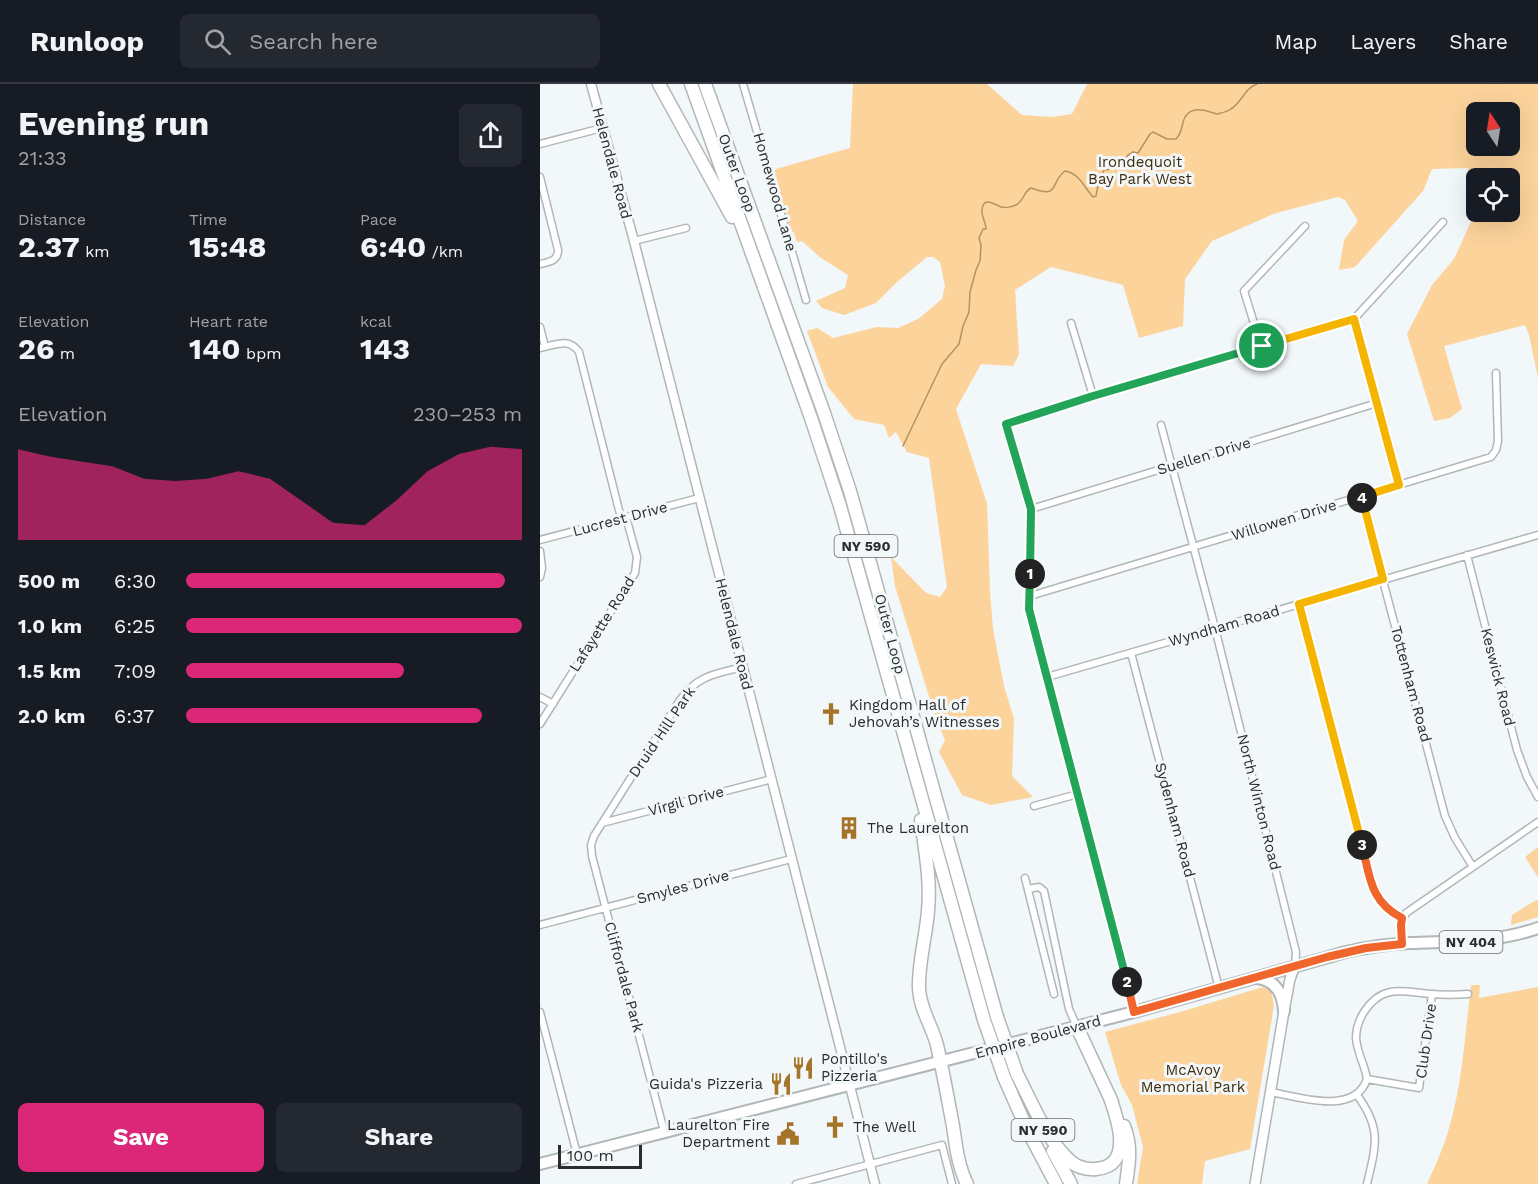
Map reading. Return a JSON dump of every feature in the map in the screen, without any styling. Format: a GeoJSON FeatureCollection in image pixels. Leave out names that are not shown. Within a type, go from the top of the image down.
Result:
{"type":"FeatureCollection","features":[{"type":"Feature","properties":{"kind":"highway"},"geometry":{"type":"LineString","coordinates":[[659,84],[727,207],[754,264],[771,308]]}},
{"type":"Feature","properties":{"kind":"highway","name":"Outer Loop"},"geometry":{"type":"LineString","coordinates":[[691,84],[811,418],[840,506],[914,771],[991,1019],[1071,1184]]}},
{"type":"Feature","properties":{"kind":"highway","name":"Outer Loop"},"geometry":{"type":"LineString","coordinates":[[705,84],[850,491],[1005,1077],[1027,1129],[1056,1184]]}},
{"type":"Feature","properties":{"kind":"highway"},"geometry":{"type":"LineString","coordinates":[[914,771],[929,889],[919,991],[935,1040],[960,1164],[967,1184]]}},
{"type":"Feature","properties":{"kind":"highway"},"geometry":{"type":"LineString","coordinates":[[1077,1027],[1124,1126],[1129,1142],[1126,1184]]}},
{"type":"Feature","properties":{"kind":"highway"},"geometry":{"type":"LineString","coordinates":[[1017,1074],[1059,1149],[1073,1163],[1087,1169],[1107,1166],[1114,1161],[1119,1152],[1118,1127],[1109,1095]]}},
{"type":"Feature","properties":{"kind":"main road","name":"Empire Boulevard"},"geometry":{"type":"LineString","coordinates":[[540,1164],[1077,1027],[1346,952],[1402,944],[1491,940],[1538,928]]}},
{"type":"Feature","properties":{"kind":"main road","name":"North Winton Road"},"geometry":{"type":"LineString","coordinates":[[1255,1184],[1284,1011],[1294,966]]}},
{"type":"Feature","properties":{"kind":"main road"},"geometry":{"type":"LineString","coordinates":[[1251,979],[1263,979],[1274,985],[1281,995],[1284,1011]]}},
{"type":"Feature","properties":{"kind":"street","name":"Helendale Road"},"geometry":{"type":"LineString","coordinates":[[591,84],[634,241],[875,1184]]}},
{"type":"Feature","properties":{"kind":"street","name":"Homewood Lane"},"geometry":{"type":"LineString","coordinates":[[743,84],[806,300]]}},
{"type":"Feature","properties":{"kind":"street"},"geometry":{"type":"LineString","coordinates":[[540,144],[602,128]]}},
{"type":"Feature","properties":{"kind":"street"},"geometry":{"type":"LineString","coordinates":[[540,177],[558,254],[554,260],[540,264]]}},
{"type":"Feature","properties":{"kind":"street"},"geometry":{"type":"LineString","coordinates":[[1134,1012],[1029,609],[1031,509],[1006,424],[1354,319],[1443,222]]}},
{"type":"Feature","properties":{"kind":"street"},"geometry":{"type":"LineString","coordinates":[[1262,346],[1244,291],[1305,226]]}},
{"type":"Feature","properties":{"kind":"street"},"geometry":{"type":"LineString","coordinates":[[634,241],[686,228]]}},
{"type":"Feature","properties":{"kind":"street"},"geometry":{"type":"LineString","coordinates":[[1354,319],[1399,485]]}},
{"type":"Feature","properties":{"kind":"street"},"geometry":{"type":"LineString","coordinates":[[1071,323],[1093,396]]}},
{"type":"Feature","properties":{"kind":"street","name":"Lafayette Road"},"geometry":{"type":"LineString","coordinates":[[540,327],[542,348],[567,343],[579,352],[624,518],[637,556],[635,573],[540,724]]}},
{"type":"Feature","properties":{"kind":"street","name":"Willowen Drive"},"geometry":{"type":"LineString","coordinates":[[1030,596],[1485,459],[1494,454],[1498,446],[1496,373]]}},
{"type":"Feature","properties":{"kind":"street","name":"Suellen Drive"},"geometry":{"type":"LineString","coordinates":[[1031,509],[1377,403]]}},
{"type":"Feature","properties":{"kind":"street","name":"North Winton Road"},"geometry":{"type":"LineString","coordinates":[[1161,425],[1215,628],[1296,952],[1294,966]]}},
{"type":"Feature","properties":{"kind":"street","name":"Tottenham Road"},"geometry":{"type":"LineString","coordinates":[[1361,497],[1445,816],[1455,838],[1473,867]]}},
{"type":"Feature","properties":{"kind":"street","name":"Lucrest Drive"},"geometry":{"type":"LineString","coordinates":[[540,540],[699,498]]}},
{"type":"Feature","properties":{"kind":"street","name":"Wyndham Road"},"geometry":{"type":"LineString","coordinates":[[1047,677],[1538,535]]}},
{"type":"Feature","properties":{"kind":"street"},"geometry":{"type":"LineString","coordinates":[[540,551],[542,568],[540,577]]}},
{"type":"Feature","properties":{"kind":"street","name":"Keswick Road"},"geometry":{"type":"LineString","coordinates":[[1467,555],[1517,750],[1527,777],[1538,797]]}},
{"type":"Feature","properties":{"kind":"street"},"geometry":{"type":"LineString","coordinates":[[1299,604],[1373,886],[1382,905],[1402,918]]}},
{"type":"Feature","properties":{"kind":"street","name":"Sydenham Road"},"geometry":{"type":"LineString","coordinates":[[1131,653],[1219,988]]}},
{"type":"Feature","properties":{"kind":"street","name":"Druid Hill Park"},"geometry":{"type":"LineString","coordinates":[[601,823],[689,688],[709,676],[743,667]]}},
{"type":"Feature","properties":{"kind":"street"},"geometry":{"type":"LineString","coordinates":[[540,697],[553,704]]}},
{"type":"Feature","properties":{"kind":"street","name":"Virgil Drive"},"geometry":{"type":"LineString","coordinates":[[601,823],[772,779]]}},
{"type":"Feature","properties":{"kind":"street"},"geometry":{"type":"LineString","coordinates":[[1034,806],[1078,794]]}},
{"type":"Feature","properties":{"kind":"street"},"geometry":{"type":"LineString","coordinates":[[1402,944],[1402,918],[1408,912],[1538,822]]}},
{"type":"Feature","properties":{"kind":"street","name":"Cliffordale Park"},"geometry":{"type":"LineString","coordinates":[[601,823],[594,836],[591,850],[664,1131]]}},
{"type":"Feature","properties":{"kind":"street","name":"Smyles Drive"},"geometry":{"type":"LineString","coordinates":[[540,925],[791,859]]}},
{"type":"Feature","properties":{"kind":"street"},"geometry":{"type":"LineString","coordinates":[[1025,878],[1054,992],[1064,988]]}},
{"type":"Feature","properties":{"kind":"street"},"geometry":{"type":"LineString","coordinates":[[1028,889],[1039,886],[1044,891],[1064,988],[1070,1012],[1077,1027]]}},
{"type":"Feature","properties":{"kind":"street"},"geometry":{"type":"LineString","coordinates":[[1271,1092],[1324,1101],[1341,1101],[1357,1095],[1367,1079],[1357,1048],[1357,1027],[1360,1018],[1373,1001],[1382,995],[1404,990],[1432,994],[1468,994]]}},
{"type":"Feature","properties":{"kind":"street","name":"Club Drive"},"geometry":{"type":"LineString","coordinates":[[1367,1079],[1419,1088],[1432,994]]}},
{"type":"Feature","properties":{"kind":"street"},"geometry":{"type":"LineString","coordinates":[[540,1012],[578,1154]]}},
{"type":"Feature","properties":{"kind":"street"},"geometry":{"type":"LineString","coordinates":[[1357,1095],[1369,1112],[1375,1136],[1367,1184]]}},
{"type":"Feature","properties":{"kind":"street"},"geometry":{"type":"LineString","coordinates":[[796,1184],[942,1145],[952,1184]]}},
{"type":"Feature","properties":{"kind":"green space","name":"Irondequoit Bay Park West"},"geometry":{"type":"Polygon","coordinates":[[[853,84],[987,84],[1022,115],[1052,117],[1072,114],[1087,84],[1538,84],[1538,378],[1525,325],[1444,346],[1462,409],[1450,418],[1434,421],[1407,334],[1432,285],[1454,259],[1471,222],[1520,222],[1520,168],[1432,169],[1423,191],[1355,267],[1339,270],[1344,240],[1358,221],[1345,200],[1338,197],[1276,213],[1212,241],[1185,279],[1183,326],[1139,338],[1123,285],[1051,267],[1015,290],[1019,354],[1013,366],[981,364],[956,409],[987,504],[993,629],[1004,686],[1014,719],[1012,776],[1033,797],[991,805],[962,795],[939,752],[945,740],[935,716],[895,586],[891,557],[926,593],[940,597],[947,587],[929,458],[907,452],[896,432],[889,438],[884,425],[854,419],[828,387],[807,331],[817,328],[833,338],[877,327],[898,328],[918,319],[942,299],[945,286],[940,262],[933,257],[927,257],[876,303],[844,315],[822,308],[816,301],[845,288],[848,275],[821,258],[802,241],[797,242],[790,228],[773,172],[776,169],[850,148],[853,84]]]}},
{"type":"Feature","properties":{"kind":"green space"},"geometry":{"type":"Polygon","coordinates":[[[1538,847],[1538,877],[1525,857],[1538,847]]]}},
{"type":"Feature","properties":{"kind":"green space"},"geometry":{"type":"Polygon","coordinates":[[[1538,900],[1538,917],[1511,925],[1512,915],[1538,900]]]}},
{"type":"Feature","properties":{"kind":"green space"},"geometry":{"type":"Polygon","coordinates":[[[1471,985],[1480,985],[1479,998],[1538,987],[1538,1184],[1427,1184],[1445,1142],[1454,1111],[1461,1075],[1471,985]]]}},
{"type":"Feature","properties":{"kind":"green space","name":"McAvoy Memorial Park"},"geometry":{"type":"Polygon","coordinates":[[[1263,987],[1271,990],[1274,1006],[1250,1149],[1205,1161],[1202,1184],[1137,1184],[1143,1147],[1132,1105],[1121,1085],[1105,1032],[1263,987]]]}},
{"type":"Feature","properties":{"kind":"waterway"},"geometry":{"type":"LineString","coordinates":[[903,446],[942,364],[959,344],[969,312],[970,292],[980,261],[979,238],[983,229],[986,229],[982,212],[983,205],[990,202],[1003,207],[1014,206],[1031,188],[1051,191],[1065,171],[1074,174],[1093,197],[1096,196],[1099,180],[1104,170],[1120,168],[1128,155],[1133,152],[1138,153],[1150,134],[1153,132],[1167,139],[1176,139],[1188,113],[1196,110],[1217,114],[1228,111],[1257,84]]}},
{"type":"Feature","properties":{"kind":"place","name":"Kingdom Hall of Jehovah’s Witnesses"},"geometry":{"type":"Point","coordinates":[831,714]}},
{"type":"Feature","properties":{"kind":"place","name":"The Laurelton"},"geometry":{"type":"Point","coordinates":[849,828]}},
{"type":"Feature","properties":{"kind":"place","name":"Pontillo's Pizzeria"},"geometry":{"type":"Point","coordinates":[803,1068]}},
{"type":"Feature","properties":{"kind":"place","name":"Guida's Pizzeria"},"geometry":{"type":"Point","coordinates":[781,1084]}},
{"type":"Feature","properties":{"kind":"place","name":"The Well"},"geometry":{"type":"Point","coordinates":[835,1127]}},
{"type":"Feature","properties":{"kind":"place","name":"Laurelton Fire Department"},"geometry":{"type":"Point","coordinates":[788,1134]}},
{"type":"Feature","properties":{"kind":"route"},"geometry":{"type":"LineString","coordinates":[[1354,319],[1399,485],[1361,497],[1383,579],[1299,604],[1373,886],[1382,905],[1402,918],[1402,944],[1346,952],[1134,1012],[1029,609],[1031,509],[1006,424],[1262,346],[1354,319]]}}]}
